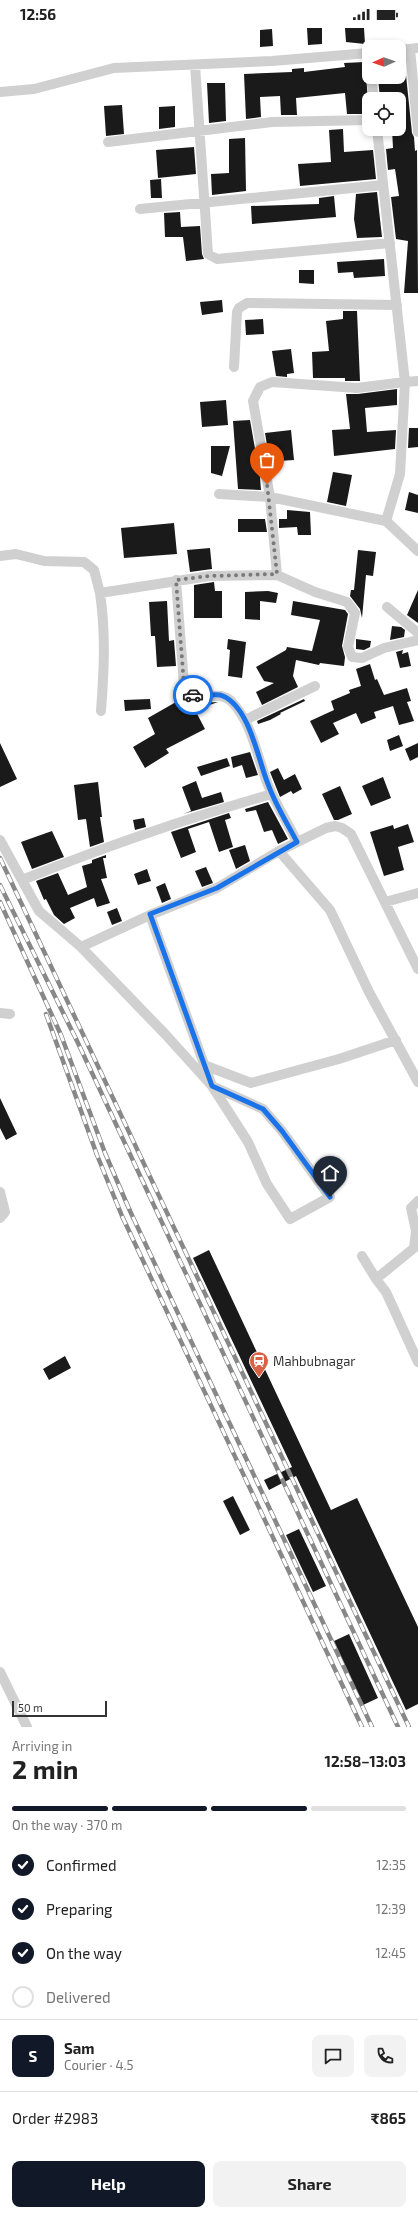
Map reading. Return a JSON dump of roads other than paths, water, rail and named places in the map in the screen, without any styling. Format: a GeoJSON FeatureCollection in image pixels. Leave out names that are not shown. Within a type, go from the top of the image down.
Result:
{"type":"FeatureCollection","features":[{"type":"Feature","properties":{"kind":"street"},"geometry":{"type":"LineString","coordinates":[[414,49],[418,132]]}},
{"type":"Feature","properties":{"kind":"street"},"geometry":{"type":"LineString","coordinates":[[0,92],[34,89],[114,68],[272,61],[362,54]]}},
{"type":"Feature","properties":{"kind":"street"},"geometry":{"type":"LineString","coordinates":[[195,65],[198,131],[206,204],[208,254],[217,259],[390,243]]}},
{"type":"Feature","properties":{"kind":"street"},"geometry":{"type":"LineString","coordinates":[[108,142],[272,122],[362,120]]}},
{"type":"Feature","properties":{"kind":"street"},"geometry":{"type":"LineString","coordinates":[[378,136],[405,382],[400,474],[386,521]]}},
{"type":"Feature","properties":{"kind":"street"},"geometry":{"type":"LineString","coordinates":[[140,209],[206,204],[383,185]]}},
{"type":"Feature","properties":{"kind":"street"},"geometry":{"type":"LineString","coordinates":[[234,366],[237,312],[239,308],[247,303],[397,304]]}},
{"type":"Feature","properties":{"kind":"street"},"geometry":{"type":"LineString","coordinates":[[277,574],[270,497],[253,401],[260,387],[272,382],[357,388],[418,381]]}},
{"type":"Feature","properties":{"kind":"street"},"geometry":{"type":"LineString","coordinates":[[218,494],[270,497],[386,521],[418,551]]}},
{"type":"Feature","properties":{"kind":"street"},"geometry":{"type":"LineString","coordinates":[[0,556],[16,554],[44,561],[84,562],[94,570],[100,594],[106,654],[101,711]]}},
{"type":"Feature","properties":{"kind":"street"},"geometry":{"type":"LineString","coordinates":[[100,594],[176,580],[209,576],[277,574],[315,592],[347,602],[353,608],[355,612],[348,647],[352,657],[362,658],[384,648],[418,640]]}},
{"type":"Feature","properties":{"kind":"street"},"geometry":{"type":"LineString","coordinates":[[176,580],[184,685],[189,694],[197,697],[222,695],[231,701],[245,720],[272,794],[297,842]]}},
{"type":"Feature","properties":{"kind":"street"},"geometry":{"type":"LineString","coordinates":[[387,607],[418,633]]}},
{"type":"Feature","properties":{"kind":"street"},"geometry":{"type":"LineString","coordinates":[[245,720],[315,686]]}},
{"type":"Feature","properties":{"kind":"street"},"geometry":{"type":"LineString","coordinates":[[22,880],[98,849],[212,811],[272,794]]}},
{"type":"Feature","properties":{"kind":"street"},"geometry":{"type":"LineString","coordinates":[[81,947],[150,914],[217,888],[279,851],[326,828],[335,826],[342,828],[351,834],[418,969]]}},
{"type":"Feature","properties":{"kind":"street"},"geometry":{"type":"LineString","coordinates":[[0,840],[39,911],[81,947],[166,1034],[212,1086],[248,1142],[267,1184],[290,1220],[330,1197],[282,1131],[263,1109],[212,1086],[150,914]]}},
{"type":"Feature","properties":{"kind":"street"},"geometry":{"type":"LineString","coordinates":[[279,851],[330,910],[369,992],[418,1082]]}},
{"type":"Feature","properties":{"kind":"street"},"geometry":{"type":"LineString","coordinates":[[386,902],[418,893]]}},
{"type":"Feature","properties":{"kind":"street"},"geometry":{"type":"LineString","coordinates":[[204,1065],[251,1083],[339,1060],[396,1040]]}},
{"type":"Feature","properties":{"kind":"street"},"geometry":{"type":"LineString","coordinates":[[0,1192],[5,1212],[0,1218]]}},
{"type":"Feature","properties":{"kind":"street"},"geometry":{"type":"LineString","coordinates":[[376,1279],[414,1248],[416,1231],[411,1208],[418,1201]]}},
{"type":"Feature","properties":{"kind":"street"},"geometry":{"type":"LineString","coordinates":[[362,1256],[386,1292],[418,1362]]}},
{"type":"Feature","properties":{"kind":"street"},"geometry":{"type":"LineString","coordinates":[[0,1672],[27,1727]]}},
{"type":"Feature","properties":{"kind":"railway"},"geometry":{"type":"LineString","coordinates":[[0,858],[409,1727]]}},
{"type":"Feature","properties":{"kind":"railway"},"geometry":{"type":"LineString","coordinates":[[0,885],[78,1043],[398,1727]]}},
{"type":"Feature","properties":{"kind":"railway"},"geometry":{"type":"LineString","coordinates":[[0,902],[61,1035],[105,1153],[130,1211],[372,1727]]}},
{"type":"Feature","properties":{"kind":"railway"},"geometry":{"type":"LineString","coordinates":[[46,1014],[97,1155],[122,1216],[362,1727]]}},
{"type":"Feature","properties":{"kind":"place","name":"Mahbubnagar"},"geometry":{"type":"Point","coordinates":[259,1378]}}]}
